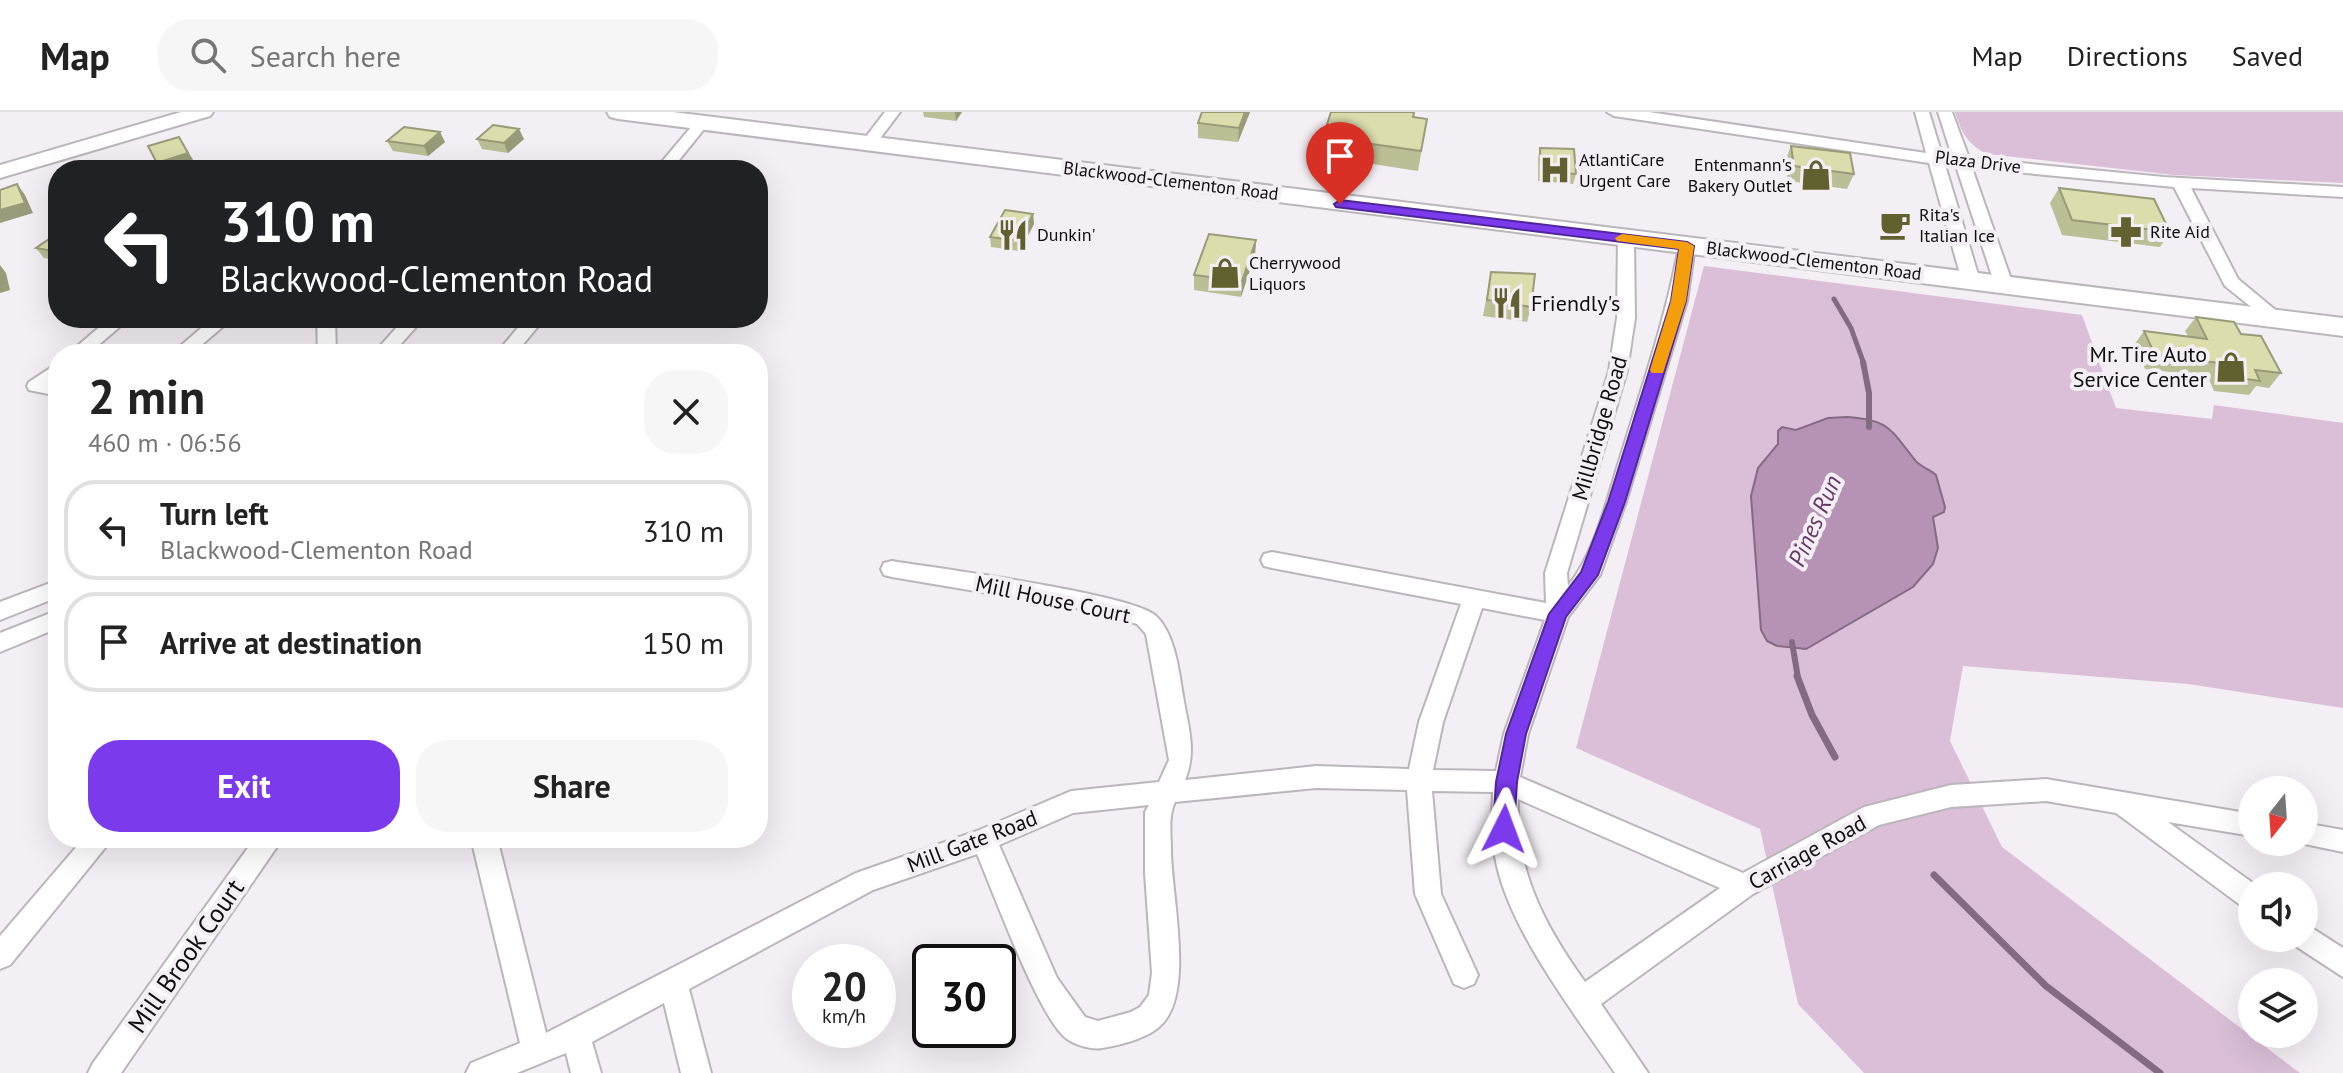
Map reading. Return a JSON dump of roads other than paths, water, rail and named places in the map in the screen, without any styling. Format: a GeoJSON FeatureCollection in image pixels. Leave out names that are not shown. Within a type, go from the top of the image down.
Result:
{"type":"FeatureCollection","features":[{"type":"Feature","properties":{"kind":"main road"},"geometry":{"type":"LineString","coordinates":[[0,172],[203,112]]}},
{"type":"Feature","properties":{"kind":"main road","name":"Blackwood-Clementon Road"},"geometry":{"type":"LineString","coordinates":[[618,112],[2343,327]]}},
{"type":"Feature","properties":{"kind":"street"},"geometry":{"type":"LineString","coordinates":[[870,142],[893,112]]}},
{"type":"Feature","properties":{"kind":"street","name":"Plaza Drive"},"geometry":{"type":"LineString","coordinates":[[1614,112],[1725,126],[1870,151],[2181,185],[2343,192]]}},
{"type":"Feature","properties":{"kind":"street"},"geometry":{"type":"LineString","coordinates":[[1922,112],[1971,281]]}},
{"type":"Feature","properties":{"kind":"street"},"geometry":{"type":"LineString","coordinates":[[1945,112],[2004,285]]}},
{"type":"Feature","properties":{"kind":"street"},"geometry":{"type":"LineString","coordinates":[[671,160],[702,123]]}},
{"type":"Feature","properties":{"kind":"street"},"geometry":{"type":"LineString","coordinates":[[2181,185],[2231,282],[2276,318]]}},
{"type":"Feature","properties":{"kind":"street","name":"Millbridge Road"},"geometry":{"type":"LineString","coordinates":[[1558,614],[1556,573],[1618,371],[1626,318],[1626,238]]}},
{"type":"Feature","properties":{"kind":"street","name":"Millbridge Road"},"geometry":{"type":"LineString","coordinates":[[1633,1073],[1562,973],[1521,897],[1510,867],[1504,829],[1506,782],[1516,734],[1558,614],[1589,575],[1616,502],[1678,301],[1687,246]]}},
{"type":"Feature","properties":{"kind":"street"},"geometry":{"type":"LineString","coordinates":[[2225,312],[2231,282]]}},
{"type":"Feature","properties":{"kind":"street"},"geometry":{"type":"LineString","coordinates":[[89,344],[109,328]]}},
{"type":"Feature","properties":{"kind":"street"},"geometry":{"type":"LineString","coordinates":[[192,344],[212,328]]}},
{"type":"Feature","properties":{"kind":"street"},"geometry":{"type":"LineString","coordinates":[[391,344],[406,328]]}},
{"type":"Feature","properties":{"kind":"street"},"geometry":{"type":"LineString","coordinates":[[514,344],[527,328]]}},
{"type":"Feature","properties":{"kind":"street"},"geometry":{"type":"LineString","coordinates":[[48,377],[36,386],[48,388]]}},
{"type":"Feature","properties":{"kind":"street"},"geometry":{"type":"LineString","coordinates":[[1272,560],[1558,614]]}},
{"type":"Feature","properties":{"kind":"street","name":"Mill House Court"},"geometry":{"type":"LineString","coordinates":[[892,569],[1093,603],[1145,618],[1157,631],[1181,760],[1158,812],[1158,873],[1166,973],[1162,1000],[1150,1017],[1136,1025],[1098,1035],[1076,1029],[1047,987],[984,840]]}},
{"type":"Feature","properties":{"kind":"street"},"geometry":{"type":"LineString","coordinates":[[0,611],[48,592]]}},
{"type":"Feature","properties":{"kind":"street"},"geometry":{"type":"LineString","coordinates":[[1464,975],[1428,894],[1419,779],[1431,722],[1474,598]]}},
{"type":"Feature","properties":{"kind":"street"},"geometry":{"type":"LineString","coordinates":[[0,643],[48,623]]}},
{"type":"Feature","properties":{"kind":"street","name":"Mill Gate Road"},"geometry":{"type":"LineString","coordinates":[[481,1073],[576,1035],[865,881],[984,840],[1071,802],[1168,789],[1316,777],[1506,782]]}},
{"type":"Feature","properties":{"kind":"street"},"geometry":{"type":"LineString","coordinates":[[1506,782],[1744,886]]}},
{"type":"Feature","properties":{"kind":"street","name":"Carriage Road"},"geometry":{"type":"LineString","coordinates":[[1583,1000],[1744,886],[1873,815],[1951,796],[2046,790],[2238,823]]}},
{"type":"Feature","properties":{"kind":"street"},"geometry":{"type":"LineString","coordinates":[[2121,802],[2238,888]]}},
{"type":"Feature","properties":{"kind":"street"},"geometry":{"type":"LineString","coordinates":[[2318,837],[2343,841]]}},
{"type":"Feature","properties":{"kind":"street"},"geometry":{"type":"LineString","coordinates":[[0,956],[92,848]]}},
{"type":"Feature","properties":{"kind":"street","name":"Mill Brook Court"},"geometry":{"type":"LineString","coordinates":[[103,1073],[263,848]]}},
{"type":"Feature","properties":{"kind":"street"},"geometry":{"type":"LineString","coordinates":[[486,848],[536,1051]]}},
{"type":"Feature","properties":{"kind":"street"},"geometry":{"type":"LineString","coordinates":[[2318,946],[2343,964]]}},
{"type":"Feature","properties":{"kind":"street"},"geometry":{"type":"LineString","coordinates":[[673,981],[696,1073]]}},
{"type":"Feature","properties":{"kind":"street"},"geometry":{"type":"LineString","coordinates":[[576,1035],[586,1073]]}},
{"type":"Feature","properties":{"kind":"water"},"geometry":{"type":"Polygon","coordinates":[[[1828,418],[1861,418],[1888,428],[1917,462],[1936,475],[1945,507],[1944,512],[1933,517],[1938,548],[1933,564],[1913,587],[1806,649],[1777,646],[1767,641],[1761,630],[1751,496],[1758,468],[1778,444],[1778,431],[1782,427],[1796,430],[1828,418]]]}},
{"type":"Feature","properties":{"kind":"waterway","name":"Pines Run"},"geometry":{"type":"LineString","coordinates":[[1834,299],[1851,328],[1864,364]]}},
{"type":"Feature","properties":{"kind":"waterway","name":"Pines Run"},"geometry":{"type":"LineString","coordinates":[[1863,362],[1869,393],[1869,427]]}},
{"type":"Feature","properties":{"kind":"waterway","name":"Pines Run"},"geometry":{"type":"LineString","coordinates":[[1792,642],[1798,678]]}},
{"type":"Feature","properties":{"kind":"waterway","name":"Pines Run"},"geometry":{"type":"LineString","coordinates":[[1797,676],[1812,715],[1835,757]]}},
{"type":"Feature","properties":{"kind":"waterway","name":"Pines Run"},"geometry":{"type":"LineString","coordinates":[[1934,875],[2046,986],[2160,1073]]}},
{"type":"Feature","properties":{"kind":"place","name":"AtlantiCare Urgent Care"},"geometry":{"type":"Point","coordinates":[1555,170]}},
{"type":"Feature","properties":{"kind":"place","name":"Entenmann's Bakery Outlet"},"geometry":{"type":"Point","coordinates":[1816,175]}},
{"type":"Feature","properties":{"kind":"place","name":"Rita's Italian Ice"},"geometry":{"type":"Point","coordinates":[1895,225]}},
{"type":"Feature","properties":{"kind":"place","name":"Rite Aid"},"geometry":{"type":"Point","coordinates":[2126,232]}},
{"type":"Feature","properties":{"kind":"place","name":"Dunkin'"},"geometry":{"type":"Point","coordinates":[1013,235]}},
{"type":"Feature","properties":{"kind":"place","name":"Cherrywood Liquors"},"geometry":{"type":"Point","coordinates":[1225,273]}},
{"type":"Feature","properties":{"kind":"place","name":"Friendly's"},"geometry":{"type":"Point","coordinates":[1507,303]}},
{"type":"Feature","properties":{"kind":"place","name":"Mr. Tire Auto Service Center"},"geometry":{"type":"Point","coordinates":[2231,367]}}]}
